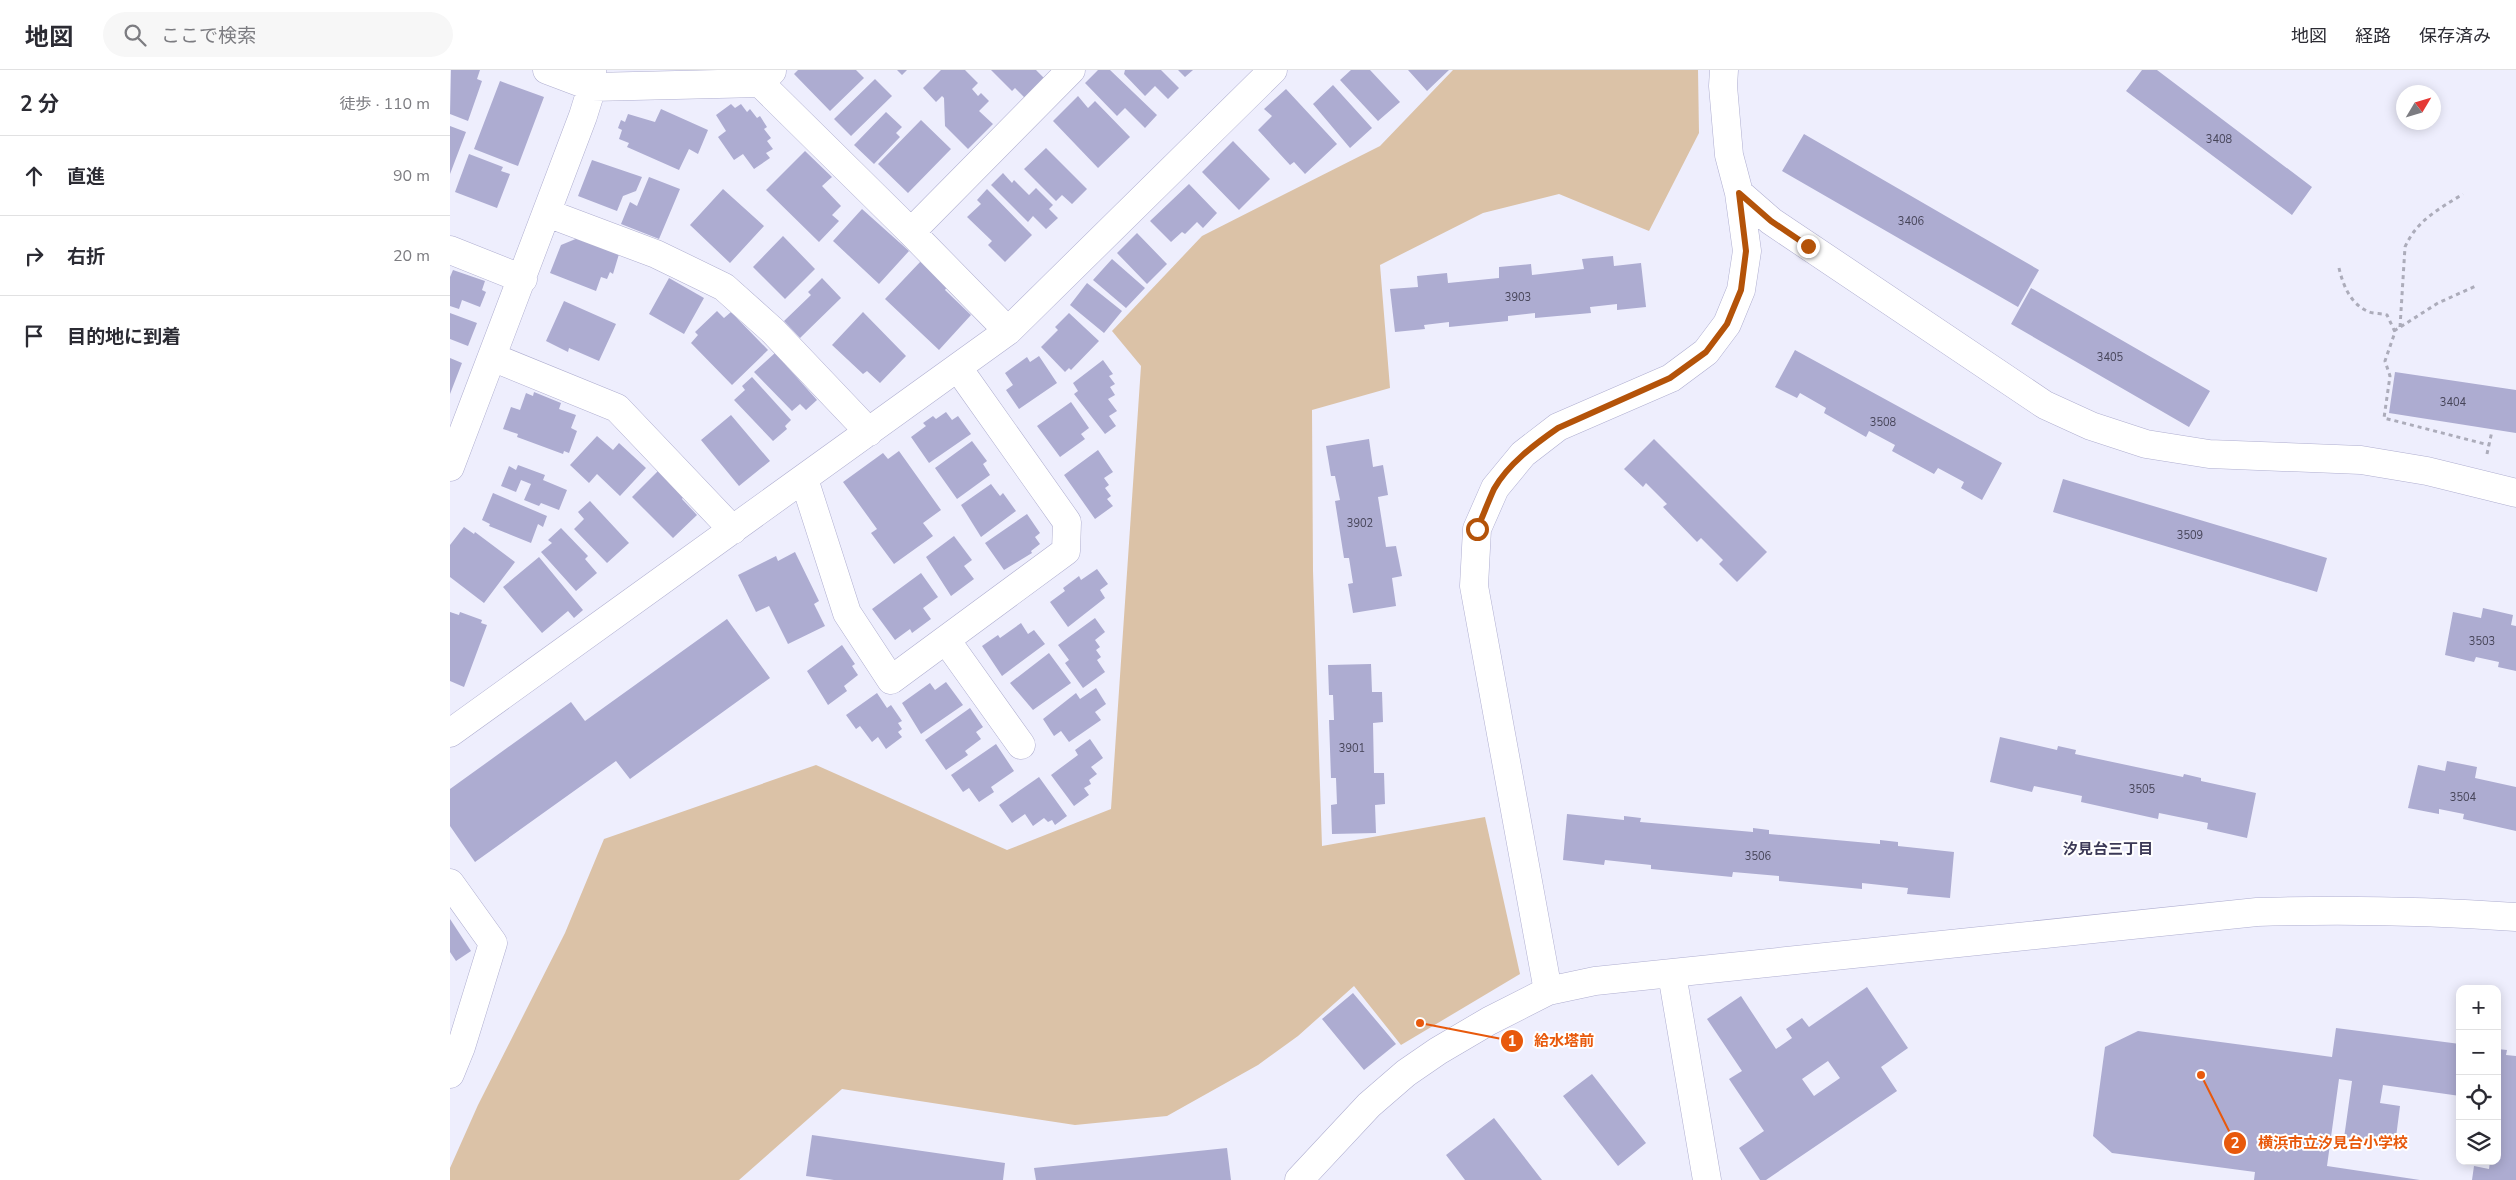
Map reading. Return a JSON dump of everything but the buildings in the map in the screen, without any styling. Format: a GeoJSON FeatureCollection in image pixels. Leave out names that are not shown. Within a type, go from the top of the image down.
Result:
{"type":"FeatureCollection","features":[{"type":"Feature","properties":{"kind":"street"},"geometry":{"type":"LineString","coordinates":[[547,70],[592,79],[766,76],[911,232],[1008,331]]}},
{"type":"Feature","properties":{"kind":"street"},"geometry":{"type":"LineString","coordinates":[[911,232],[1071,70]]}},
{"type":"Feature","properties":{"kind":"street"},"geometry":{"type":"LineString","coordinates":[[450,733],[1008,331],[1273,70]]}},
{"type":"Feature","properties":{"kind":"street"},"geometry":{"type":"LineString","coordinates":[[1548,991],[1474,586],[1477,529],[1495,488],[1523,454],[1558,428],[1670,378],[1706,352],[1727,324],[1741,290],[1746,251],[1739,193],[1729,155],[1723,86],[1724,70]]}},
{"type":"Feature","properties":{"kind":"street"},"geometry":{"type":"LineString","coordinates":[[450,467],[523,279],[592,79]]}},
{"type":"Feature","properties":{"kind":"street"},"geometry":{"type":"LineString","coordinates":[[1739,193],[1771,221],[2045,405],[2091,426],[2146,444],[2164,447],[2209,454],[2361,460],[2427,471],[2516,493]]}},
{"type":"Feature","properties":{"kind":"street"},"geometry":{"type":"LineString","coordinates":[[547,213],[656,254],[724,287],[772,330],[869,432]]}},
{"type":"Feature","properties":{"kind":"street"},"geometry":{"type":"LineString","coordinates":[[450,250],[523,279]]}},
{"type":"Feature","properties":{"kind":"street"},"geometry":{"type":"LineString","coordinates":[[492,357],[617,408],[733,530]]}},
{"type":"Feature","properties":{"kind":"street"},"geometry":{"type":"LineString","coordinates":[[804,479],[847,613],[891,680],[1066,551],[1067,522],[958,368]]}},
{"type":"Feature","properties":{"kind":"street"},"geometry":{"type":"LineString","coordinates":[[946,640],[1021,745]]}},
{"type":"Feature","properties":{"kind":"street"},"geometry":{"type":"LineString","coordinates":[[450,883],[493,943],[461,1047],[450,1074]]}},
{"type":"Feature","properties":{"kind":"street"},"geometry":{"type":"LineString","coordinates":[[1299,1180],[1357,1117],[1406,1073],[1488,1021],[1548,991],[1596,981],[2257,912],[2401,911],[2516,917]]}},
{"type":"Feature","properties":{"kind":"street"},"geometry":{"type":"LineString","coordinates":[[1672,974],[1707,1180]]}},
{"type":"Feature","properties":{"kind":"path"},"geometry":{"type":"LineString","coordinates":[[2400,327],[2405,247],[2408,240],[2426,217],[2463,194]]}},
{"type":"Feature","properties":{"kind":"path"},"geometry":{"type":"LineString","coordinates":[[2339,268],[2342,283],[2357,304],[2368,312],[2387,315],[2394,331],[2393,342],[2385,361],[2390,376],[2384,418],[2489,446]]}},
{"type":"Feature","properties":{"kind":"path"},"geometry":{"type":"LineString","coordinates":[[2394,331],[2438,303],[2478,285]]}},
{"type":"Feature","properties":{"kind":"path"},"geometry":{"type":"LineString","coordinates":[[2487,454],[2492,431]]}},
{"type":"Feature","properties":{"kind":"shaded area"},"geometry":{"type":"Polygon","coordinates":[[[1453,70],[1698,70],[1699,133],[1649,231],[1559,194],[1483,213],[1380,265],[1390,388],[1312,410],[1313,571],[1322,846],[1485,817],[1520,974],[1401,1045],[1354,986],[1298,1036],[1258,1065],[1167,1116],[1075,1125],[842,1089],[739,1180],[450,1180],[450,1168],[478,1105],[565,933],[604,839],[816,765],[1007,850],[1111,809],[1141,366],[1112,331],[1202,236],[1380,146],[1453,70]]]}},
{"type":"Feature","properties":{"kind":"place","name":"給水塔前"},"geometry":{"type":"Point","coordinates":[1420,1023]}},
{"type":"Feature","properties":{"kind":"place","name":"横浜市立汐見台小学校"},"geometry":{"type":"Point","coordinates":[2201,1075]}},
{"type":"Feature","properties":{"kind":"district","name":"汐見台三丁目"},"geometry":{"type":"Point","coordinates":[2108,849]}},
{"type":"Feature","properties":{"kind":"route"},"geometry":{"type":"LineString","coordinates":[[1477,529],[1495,488],[1523,454],[1558,428],[1670,378],[1706,352],[1727,324],[1741,290],[1746,251],[1739,193],[1771,221],[1808,246]]}}]}
